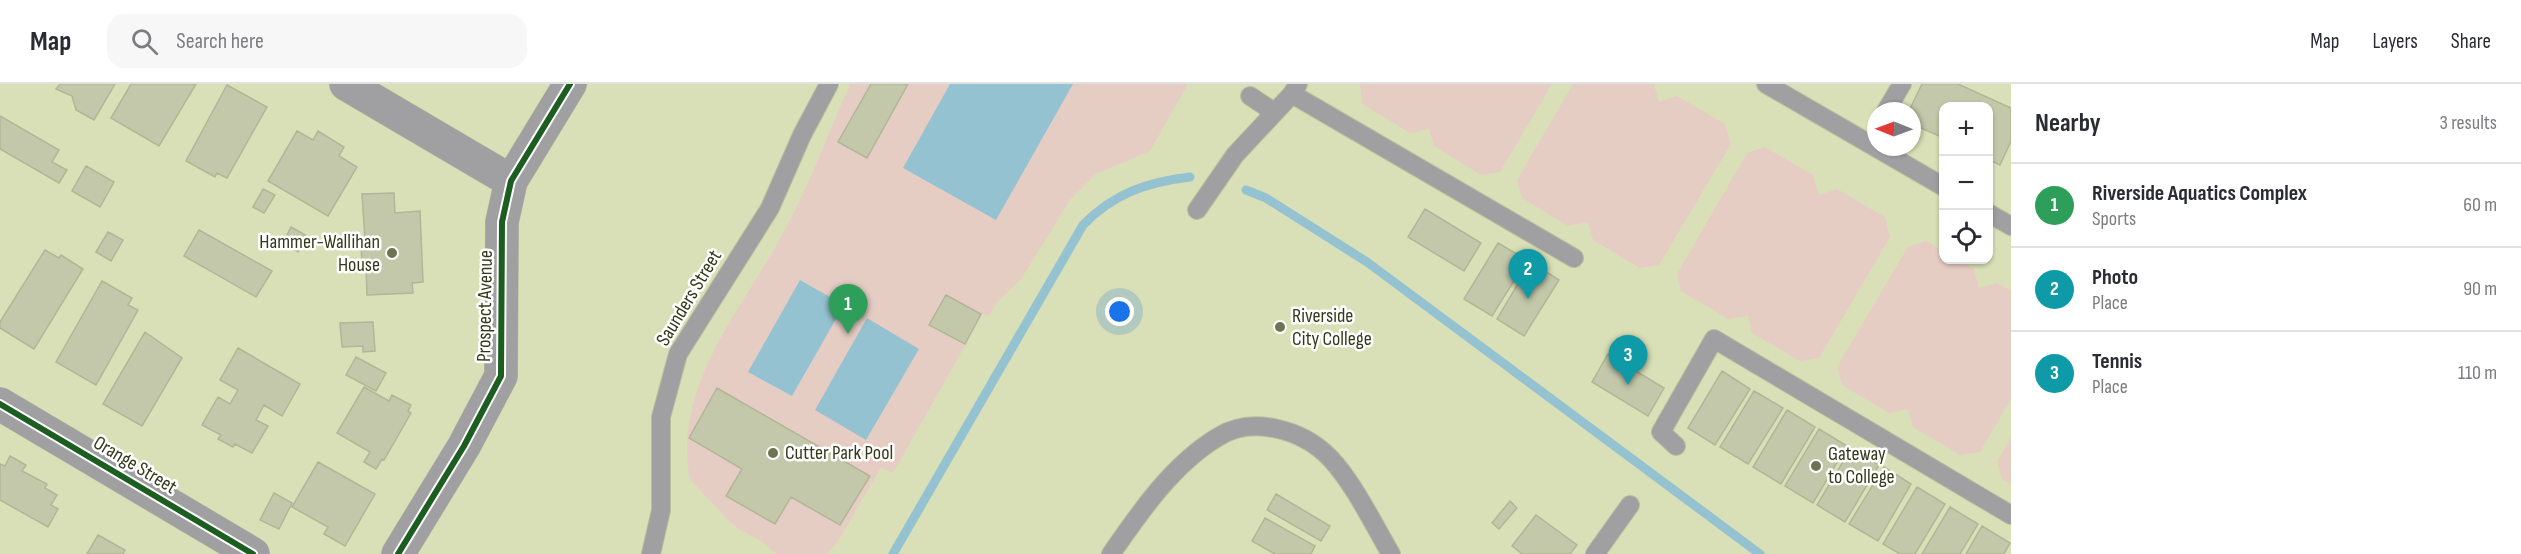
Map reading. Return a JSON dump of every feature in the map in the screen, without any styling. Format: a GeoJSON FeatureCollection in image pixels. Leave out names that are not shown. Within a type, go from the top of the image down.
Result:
{"type":"FeatureCollection","features":[{"type":"Feature","properties":{"kind":"street"},"geometry":{"type":"LineString","coordinates":[[346,84],[511,181]]}},
{"type":"Feature","properties":{"kind":"street","name":"Prospect Avenue"},"geometry":{"type":"LineString","coordinates":[[398,554],[464,446],[501,376],[502,222],[511,181],[570,84]]}},
{"type":"Feature","properties":{"kind":"street","name":"Orange Street"},"geometry":{"type":"LineString","coordinates":[[0,404],[253,554]]}},
{"type":"Feature","properties":{"kind":"lane","name":"Saunders Street"},"geometry":{"type":"LineString","coordinates":[[651,554],[661,510],[661,417],[678,354],[770,208],[802,135],[829,84]]}},
{"type":"Feature","properties":{"kind":"lane"},"geometry":{"type":"LineString","coordinates":[[1766,84],[1867,133]]}},
{"type":"Feature","properties":{"kind":"lane"},"geometry":{"type":"LineString","coordinates":[[1891,102],[1902,84]]}},
{"type":"Feature","properties":{"kind":"lane"},"geometry":{"type":"LineString","coordinates":[[1197,210],[1234,155],[1295,89],[1574,258]]}},
{"type":"Feature","properties":{"kind":"lane"},"geometry":{"type":"LineString","coordinates":[[1250,96],[1274,112]]}},
{"type":"Feature","properties":{"kind":"lane"},"geometry":{"type":"LineString","coordinates":[[1900,156],[1939,183]]}},
{"type":"Feature","properties":{"kind":"lane"},"geometry":{"type":"LineString","coordinates":[[1993,215],[2011,226]]}},
{"type":"Feature","properties":{"kind":"lane"},"geometry":{"type":"LineString","coordinates":[[1676,446],[1660,432],[1714,339],[2011,515]]}},
{"type":"Feature","properties":{"kind":"lane"},"geometry":{"type":"LineString","coordinates":[[1111,554],[1133,522],[1174,473],[1218,436],[1246,426],[1282,429],[1307,440],[1330,458],[1391,554]]}},
{"type":"Feature","properties":{"kind":"lane"},"geometry":{"type":"LineString","coordinates":[[1595,554],[1630,505]]}},
{"type":"Feature","properties":{"kind":"shaded area"},"geometry":{"type":"Polygon","coordinates":[[[850,84],[1188,84],[1150,151],[1096,174],[1070,200],[1021,279],[997,302],[989,316],[983,314],[893,473],[881,467],[839,540],[827,554],[776,554],[762,541],[740,530],[725,517],[689,478],[688,432],[693,405],[712,355],[790,220],[850,84]]]}},
{"type":"Feature","properties":{"kind":"shaded area"},"geometry":{"type":"Polygon","coordinates":[[[1360,84],[1552,84],[1500,172],[1481,175],[1434,146],[1429,129],[1410,133],[1362,104],[1360,84]]]}},
{"type":"Feature","properties":{"kind":"shaded area"},"geometry":{"type":"Polygon","coordinates":[[[1573,84],[1654,84],[1659,102],[1677,96],[1725,124],[1731,144],[1659,265],[1640,268],[1593,240],[1588,222],[1568,226],[1522,198],[1517,180],[1573,84]]]}},
{"type":"Feature","properties":{"kind":"shaded area"},"geometry":{"type":"Polygon","coordinates":[[[1765,147],[1813,175],[1819,195],[1837,189],[1885,217],[1890,237],[1819,358],[1800,361],[1752,333],[1748,316],[1728,319],[1681,291],[1677,274],[1747,153],[1765,147]]]}},
{"type":"Feature","properties":{"kind":"shaded area"},"geometry":{"type":"Polygon","coordinates":[[[1926,241],[1939,249],[1939,264],[1965,264],[1974,269],[1979,288],[1997,283],[2011,291],[2011,399],[1980,452],[1960,455],[1913,427],[1908,409],[1889,413],[1842,385],[1837,367],[1908,247],[1926,241]]]}},
{"type":"Feature","properties":{"kind":"shaded area"},"geometry":{"type":"Polygon","coordinates":[[[2011,437],[2011,484],[2002,479],[1997,462],[2011,437]]]}},
{"type":"Feature","properties":{"kind":"water"},"geometry":{"type":"Polygon","coordinates":[[[950,84],[1073,84],[996,220],[903,168],[950,84]]]}},
{"type":"Feature","properties":{"kind":"water"},"geometry":{"type":"Polygon","coordinates":[[[800,280],[844,305],[792,396],[748,372],[800,280]]]}},
{"type":"Feature","properties":{"kind":"water"},"geometry":{"type":"Polygon","coordinates":[[[867,318],[919,349],[866,440],[815,410],[867,318]]]}},
{"type":"Feature","properties":{"kind":"building"},"geometry":{"type":"Polygon","coordinates":[[[60,84],[115,84],[94,120],[76,110],[72,96],[56,89],[60,84]]]}},
{"type":"Feature","properties":{"kind":"building"},"geometry":{"type":"Polygon","coordinates":[[[131,84],[196,84],[159,146],[111,118],[131,84]]]}},
{"type":"Feature","properties":{"kind":"building"},"geometry":{"type":"Polygon","coordinates":[[[871,84],[908,84],[867,158],[838,142],[871,84]]]}},
{"type":"Feature","properties":{"kind":"building"},"geometry":{"type":"Polygon","coordinates":[[[1922,84],[1958,84],[2011,108],[2011,141],[2000,165],[1993,162],[1993,102],[1939,102],[1939,136],[1921,128],[1921,102],[1913,102],[1922,84]]]}},
{"type":"Feature","properties":{"kind":"building"},"geometry":{"type":"Polygon","coordinates":[[[227,85],[267,107],[227,178],[217,173],[215,177],[186,161],[227,85]]]}},
{"type":"Feature","properties":{"kind":"building"},"geometry":{"type":"Polygon","coordinates":[[[0,116],[59,150],[52,162],[67,170],[59,183],[0,149],[0,116]]]}},
{"type":"Feature","properties":{"kind":"building"},"geometry":{"type":"Polygon","coordinates":[[[297,131],[313,140],[318,131],[344,147],[339,156],[357,167],[328,216],[268,181],[297,131]]]}},
{"type":"Feature","properties":{"kind":"building"},"geometry":{"type":"Polygon","coordinates":[[[86,166],[114,182],[100,207],[72,191],[86,166]]]}},
{"type":"Feature","properties":{"kind":"building"},"geometry":{"type":"Polygon","coordinates":[[[263,189],[275,195],[264,213],[253,207],[263,189]]]}},
{"type":"Feature","properties":{"kind":"building","name":"Hammer-Wallihan House"},"geometry":{"type":"Polygon","coordinates":[[[394,193],[395,213],[420,211],[423,282],[412,283],[413,293],[367,295],[366,266],[362,267],[361,239],[365,239],[362,194],[394,193]]]}},
{"type":"Feature","properties":{"kind":"building"},"geometry":{"type":"Polygon","coordinates":[[[1425,209],[1481,243],[1464,271],[1408,237],[1425,209]]]}},
{"type":"Feature","properties":{"kind":"building"},"geometry":{"type":"Polygon","coordinates":[[[291,227],[307,236],[298,252],[283,243],[291,227]]]}},
{"type":"Feature","properties":{"kind":"building"},"geometry":{"type":"Polygon","coordinates":[[[199,230],[272,271],[256,297],[184,256],[199,230]]]}},
{"type":"Feature","properties":{"kind":"building"},"geometry":{"type":"Polygon","coordinates":[[[108,232],[123,240],[111,261],[96,252],[108,232]]]}},
{"type":"Feature","properties":{"kind":"building"},"geometry":{"type":"Polygon","coordinates":[[[1498,243],[1527,260],[1492,316],[1464,299],[1498,243]]]}},
{"type":"Feature","properties":{"kind":"building"},"geometry":{"type":"Polygon","coordinates":[[[45,250],[59,258],[61,255],[83,269],[34,349],[0,328],[0,322],[45,250]]]}},
{"type":"Feature","properties":{"kind":"building"},"geometry":{"type":"Polygon","coordinates":[[[1531,262],[1559,280],[1524,336],[1497,319],[1531,262]]]}},
{"type":"Feature","properties":{"kind":"building"},"geometry":{"type":"Polygon","coordinates":[[[102,281],[132,298],[128,305],[138,310],[96,385],[56,362],[102,281]]]}},
{"type":"Feature","properties":{"kind":"building"},"geometry":{"type":"Polygon","coordinates":[[[946,295],[981,314],[965,344],[929,325],[946,295]]]}},
{"type":"Feature","properties":{"kind":"building"},"geometry":{"type":"Polygon","coordinates":[[[373,322],[375,351],[363,352],[363,346],[342,347],[340,323],[373,322]]]}},
{"type":"Feature","properties":{"kind":"building"},"geometry":{"type":"Polygon","coordinates":[[[145,332],[182,358],[142,426],[103,404],[145,332]]]}},
{"type":"Feature","properties":{"kind":"building"},"geometry":{"type":"Polygon","coordinates":[[[238,348],[300,384],[282,416],[264,405],[256,420],[268,426],[252,453],[235,444],[233,447],[218,439],[221,435],[202,425],[218,397],[230,404],[238,390],[220,380],[238,348]]]}},
{"type":"Feature","properties":{"kind":"building"},"geometry":{"type":"Polygon","coordinates":[[[1608,354],[1664,388],[1648,416],[1592,382],[1608,354]]]}},
{"type":"Feature","properties":{"kind":"building"},"geometry":{"type":"Polygon","coordinates":[[[356,357],[386,373],[376,391],[346,375],[356,357]]]}},
{"type":"Feature","properties":{"kind":"building"},"geometry":{"type":"Polygon","coordinates":[[[1722,371],[1750,389],[1715,445],[1688,428],[1722,371]]]}},
{"type":"Feature","properties":{"kind":"building"},"geometry":{"type":"Polygon","coordinates":[[[364,387],[389,401],[392,395],[411,405],[408,411],[411,413],[384,460],[382,459],[376,469],[364,462],[370,452],[337,433],[364,387]]]}},
{"type":"Feature","properties":{"kind":"building","name":"Cutter Park Pool"},"geometry":{"type":"Polygon","coordinates":[[[717,388],[870,476],[840,525],[791,497],[775,524],[726,496],[742,469],[689,438],[717,388]]]}},
{"type":"Feature","properties":{"kind":"building","name":"Gateway to College"},"geometry":{"type":"Polygon","coordinates":[[[1754,391],[1783,408],[1748,464],[1720,447],[1754,391]]]}},
{"type":"Feature","properties":{"kind":"building","name":"Gateway to College"},"geometry":{"type":"Polygon","coordinates":[[[1787,410],[1815,427],[1781,484],[1753,467],[1787,410]]]}},
{"type":"Feature","properties":{"kind":"building","name":"Gateway to College"},"geometry":{"type":"Polygon","coordinates":[[[1819,429],[1847,446],[1813,503],[1785,486],[1819,429]]]}},
{"type":"Feature","properties":{"kind":"building","name":"Gateway to College"},"geometry":{"type":"Polygon","coordinates":[[[1851,448],[1879,465],[1845,522],[1817,505],[1851,448]]]}},
{"type":"Feature","properties":{"kind":"building"},"geometry":{"type":"Polygon","coordinates":[[[10,456],[26,465],[22,471],[47,484],[45,488],[57,495],[51,505],[58,509],[48,527],[0,500],[0,464],[5,466],[10,456]]]}},
{"type":"Feature","properties":{"kind":"building"},"geometry":{"type":"Polygon","coordinates":[[[318,462],[375,494],[345,546],[324,534],[328,527],[292,507],[318,462]]]}},
{"type":"Feature","properties":{"kind":"building","name":"Gateway to College"},"geometry":{"type":"Polygon","coordinates":[[[1884,467],[1911,484],[1878,541],[1849,524],[1884,467]]]}},
{"type":"Feature","properties":{"kind":"building"},"geometry":{"type":"Polygon","coordinates":[[[1917,487],[1945,504],[1915,554],[1900,554],[1883,544],[1917,487]]]}},
{"type":"Feature","properties":{"kind":"building"},"geometry":{"type":"Polygon","coordinates":[[[274,493],[292,503],[279,529],[260,520],[274,493]]]}},
{"type":"Feature","properties":{"kind":"building"},"geometry":{"type":"Polygon","coordinates":[[[1276,494],[1330,526],[1321,541],[1267,510],[1276,494]]]}},
{"type":"Feature","properties":{"kind":"building"},"geometry":{"type":"Polygon","coordinates":[[[1510,501],[1517,508],[1499,529],[1492,523],[1510,501]]]}},
{"type":"Feature","properties":{"kind":"building"},"geometry":{"type":"Polygon","coordinates":[[[1950,507],[1978,524],[1960,554],[1922,554],[1950,507]]]}},
{"type":"Feature","properties":{"kind":"building"},"geometry":{"type":"Polygon","coordinates":[[[1536,515],[1577,545],[1570,554],[1522,554],[1512,546],[1536,515]]]}},
{"type":"Feature","properties":{"kind":"building"},"geometry":{"type":"Polygon","coordinates":[[[1265,518],[1315,546],[1311,554],[1275,554],[1252,541],[1265,518]]]}},
{"type":"Feature","properties":{"kind":"building"},"geometry":{"type":"Polygon","coordinates":[[[1982,526],[2010,543],[2004,554],[1966,554],[1982,526]]]}},
{"type":"Feature","properties":{"kind":"building"},"geometry":{"type":"Polygon","coordinates":[[[98,535],[125,550],[123,554],[87,554],[98,535]]]}},
{"type":"Feature","properties":{"kind":"waterway"},"geometry":{"type":"LineString","coordinates":[[893,554],[1083,225],[1107,205],[1132,191],[1160,182],[1190,177]]}},
{"type":"Feature","properties":{"kind":"waterway"},"geometry":{"type":"LineString","coordinates":[[1246,190],[1266,198],[1367,262],[1760,554]]}},
{"type":"Feature","properties":{"kind":"cycle path"},"geometry":{"type":"LineString","coordinates":[[398,554],[464,446],[501,376],[502,222],[511,181],[570,84]]}},
{"type":"Feature","properties":{"kind":"cycle path"},"geometry":{"type":"LineString","coordinates":[[0,404],[253,554]]}},
{"type":"Feature","properties":{"kind":"place","name":"Hammer-Wallihan House"},"geometry":{"type":"Point","coordinates":[392,253]}},
{"type":"Feature","properties":{"kind":"place","name":"Photo"},"geometry":{"type":"Point","coordinates":[1528,299]}},
{"type":"Feature","properties":{"kind":"place","name":"Riverside City College"},"geometry":{"type":"Point","coordinates":[1280,327]}},
{"type":"Feature","properties":{"kind":"place","name":"Riverside Aquatics Complex"},"geometry":{"type":"Point","coordinates":[848,334]}},
{"type":"Feature","properties":{"kind":"place","name":"Tennis"},"geometry":{"type":"Point","coordinates":[1628,385]}},
{"type":"Feature","properties":{"kind":"place","name":"Cutter Park Pool"},"geometry":{"type":"Point","coordinates":[773,453]}},
{"type":"Feature","properties":{"kind":"place","name":"Gateway to College"},"geometry":{"type":"Point","coordinates":[1816,466]}}]}
